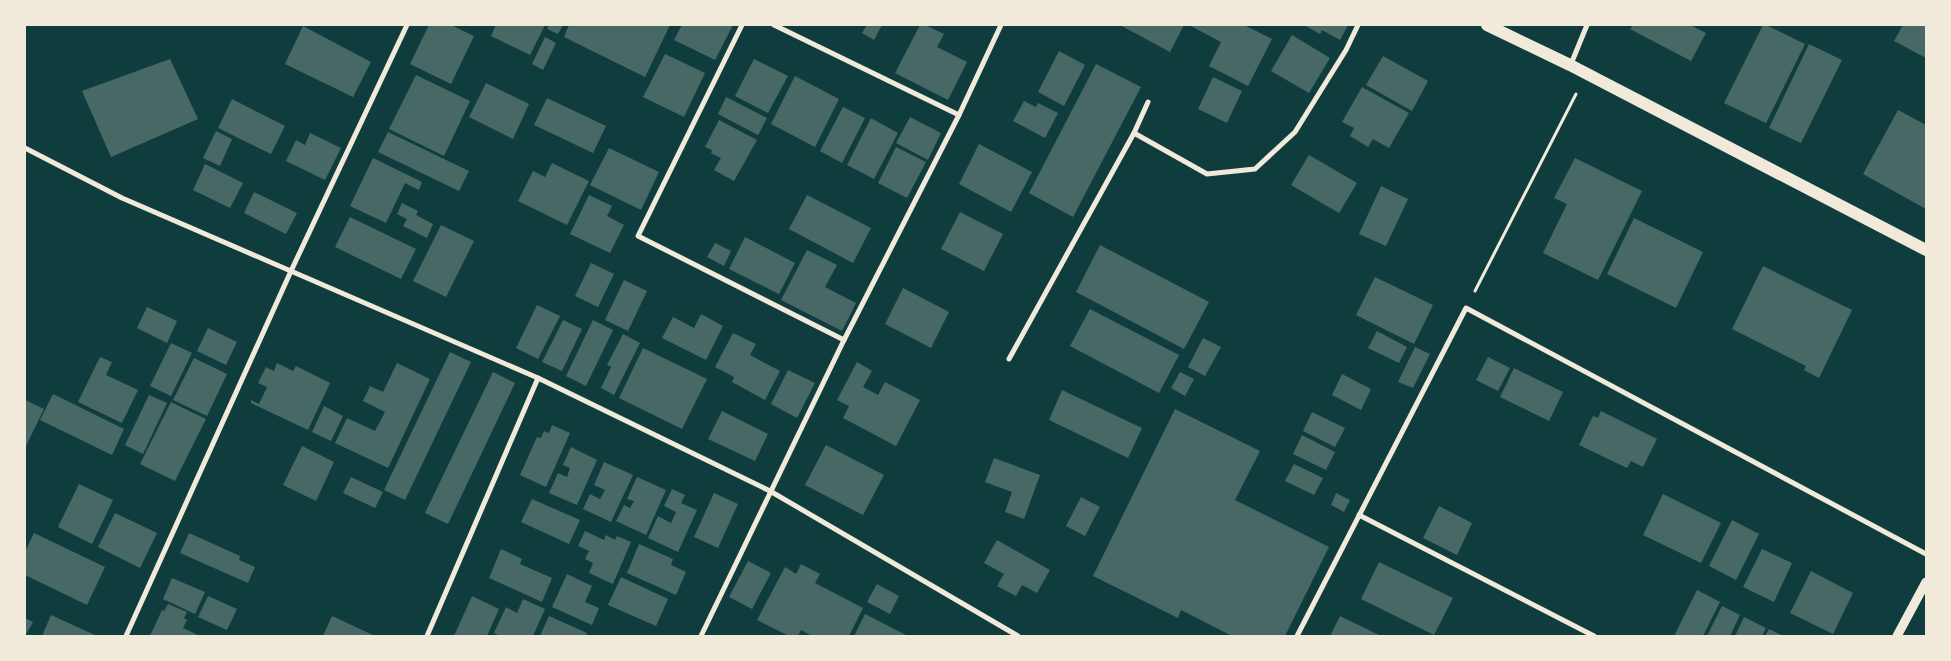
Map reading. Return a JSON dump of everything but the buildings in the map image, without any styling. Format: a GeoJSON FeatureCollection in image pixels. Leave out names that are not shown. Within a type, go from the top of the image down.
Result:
{"type":"FeatureCollection","features":[{"type":"Feature","properties":{"kind":"main road"},"geometry":{"type":"LineString","coordinates":[[1487,25],[1570,65],[1926,250]]}},
{"type":"Feature","properties":{"kind":"street"},"geometry":{"type":"LineString","coordinates":[[126,636],[291,271],[407,25]]}},
{"type":"Feature","properties":{"kind":"street"},"geometry":{"type":"LineString","coordinates":[[742,25],[638,236],[844,340]]}},
{"type":"Feature","properties":{"kind":"street"},"geometry":{"type":"LineString","coordinates":[[774,25],[959,115]]}},
{"type":"Feature","properties":{"kind":"street"},"geometry":{"type":"LineString","coordinates":[[701,636],[844,340],[959,115],[1001,25]]}},
{"type":"Feature","properties":{"kind":"street"},"geometry":{"type":"LineString","coordinates":[[1134,133],[1207,174],[1255,169],[1295,132],[1346,50],[1358,25]]}},
{"type":"Feature","properties":{"kind":"street"},"geometry":{"type":"LineString","coordinates":[[1570,65],[1587,25]]}},
{"type":"Feature","properties":{"kind":"street"},"geometry":{"type":"LineString","coordinates":[[1009,359],[1134,133],[1148,102]]}},
{"type":"Feature","properties":{"kind":"street"},"geometry":{"type":"LineString","coordinates":[[25,148],[122,198],[538,378],[770,491],[1018,636]]}},
{"type":"Feature","properties":{"kind":"street"},"geometry":{"type":"LineString","coordinates":[[1297,636],[1466,308],[1926,554]]}},
{"type":"Feature","properties":{"kind":"street"},"geometry":{"type":"LineString","coordinates":[[427,636],[538,378]]}},
{"type":"Feature","properties":{"kind":"street"},"geometry":{"type":"LineString","coordinates":[[1359,514],[1594,636]]}},
{"type":"Feature","properties":{"kind":"street"},"geometry":{"type":"LineString","coordinates":[[1897,636],[1926,582]]}},
{"type":"Feature","properties":{"kind":"path"},"geometry":{"type":"LineString","coordinates":[[1466,308],[1587,74]]}}]}
